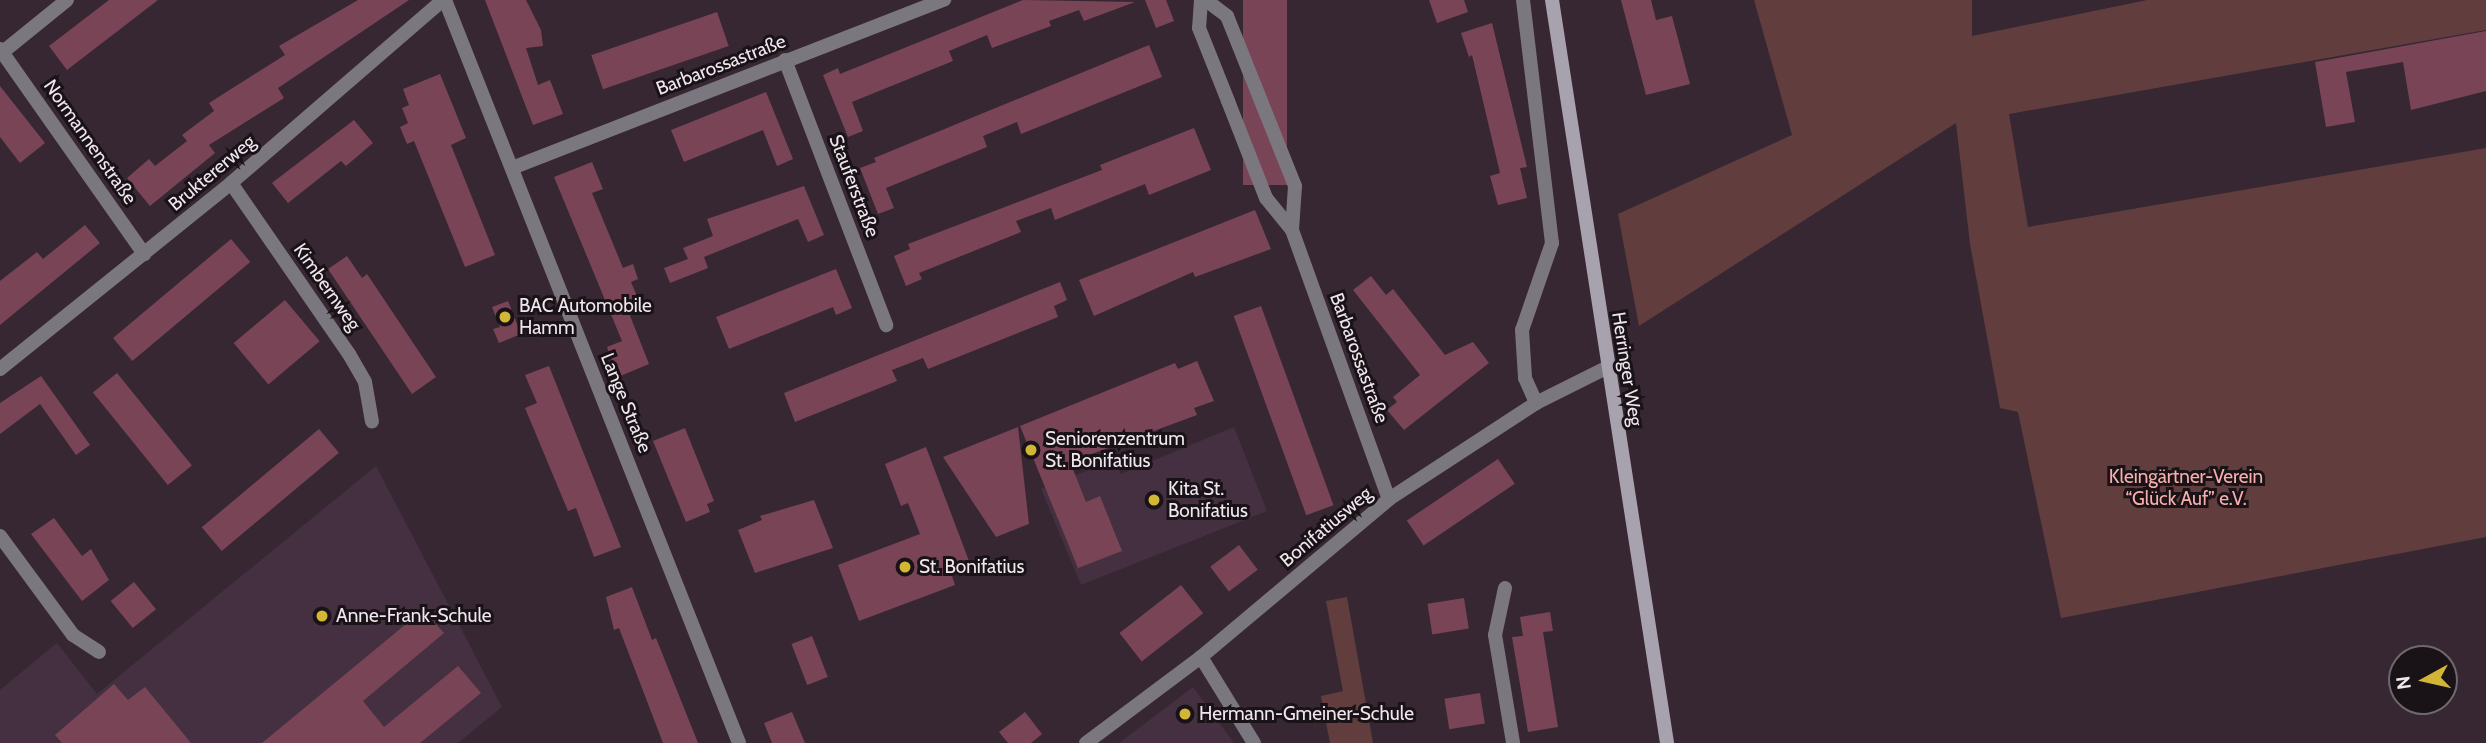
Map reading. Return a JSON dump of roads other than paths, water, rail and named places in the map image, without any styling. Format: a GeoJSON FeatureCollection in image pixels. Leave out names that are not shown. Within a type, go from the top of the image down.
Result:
{"type":"FeatureCollection","features":[{"type":"Feature","properties":{"kind":"main road","name":"Herringer Weg"},"geometry":{"type":"LineString","coordinates":[[1552,0],[1667,743]]}},
{"type":"Feature","properties":{"kind":"street","name":"Normannenstraße"},"geometry":{"type":"LineString","coordinates":[[67,0],[2,50],[144,254]]}},
{"type":"Feature","properties":{"kind":"street","name":"Lange Straße"},"geometry":{"type":"LineString","coordinates":[[444,0],[513,168],[739,743]]}},
{"type":"Feature","properties":{"kind":"street","name":"Bruktererweg"},"geometry":{"type":"LineString","coordinates":[[0,369],[231,183],[444,0]]}},
{"type":"Feature","properties":{"kind":"street","name":"Barbarossastraße"},"geometry":{"type":"LineString","coordinates":[[513,168],[944,0]]}},
{"type":"Feature","properties":{"kind":"street","name":"Barbarossastraße"},"geometry":{"type":"LineString","coordinates":[[1292,230],[1295,186],[1227,16],[1204,0],[1199,28],[1266,198],[1292,230],[1389,499]]}},
{"type":"Feature","properties":{"kind":"street"},"geometry":{"type":"LineString","coordinates":[[1523,0],[1552,243],[1521,330],[1525,378],[1536,403]]}},
{"type":"Feature","properties":{"kind":"street","name":"Stauferstraße"},"geometry":{"type":"LineString","coordinates":[[785,60],[886,325]]}},
{"type":"Feature","properties":{"kind":"street","name":"Kimbernweg"},"geometry":{"type":"LineString","coordinates":[[231,183],[349,354],[365,382],[372,421]]}},
{"type":"Feature","properties":{"kind":"street","name":"Bonifatiusweg"},"geometry":{"type":"LineString","coordinates":[[1086,743],[1201,657],[1389,499],[1536,403],[1588,373],[1608,367]]}},
{"type":"Feature","properties":{"kind":"street"},"geometry":{"type":"LineString","coordinates":[[0,536],[73,635],[99,652]]}},
{"type":"Feature","properties":{"kind":"street"},"geometry":{"type":"LineString","coordinates":[[1505,588],[1495,635],[1513,743]]}},
{"type":"Feature","properties":{"kind":"street"},"geometry":{"type":"LineString","coordinates":[[1201,657],[1254,743]]}},
{"type":"Feature","properties":{"kind":"place","name":"BAC Automobile Hamm"},"geometry":{"type":"Point","coordinates":[505,317]}},
{"type":"Feature","properties":{"kind":"place","name":"Seniorenzentrum St. Bonifatius"},"geometry":{"type":"Point","coordinates":[1031,450]}},
{"type":"Feature","properties":{"kind":"place","name":"Kita St. Bonifatius"},"geometry":{"type":"Point","coordinates":[1154,500]}},
{"type":"Feature","properties":{"kind":"place","name":"St. Bonifatius"},"geometry":{"type":"Point","coordinates":[905,567]}},
{"type":"Feature","properties":{"kind":"place","name":"Anne-Frank-Schule"},"geometry":{"type":"Point","coordinates":[322,616]}},
{"type":"Feature","properties":{"kind":"place","name":"Hermann-Gmeiner-Schule"},"geometry":{"type":"Point","coordinates":[1185,714]}},
{"type":"Feature","properties":{"kind":"park label","name":"Kleingärtner-Verein “Glück Auf” e.V."},"geometry":{"type":"Point","coordinates":[2186,488]}}]}
